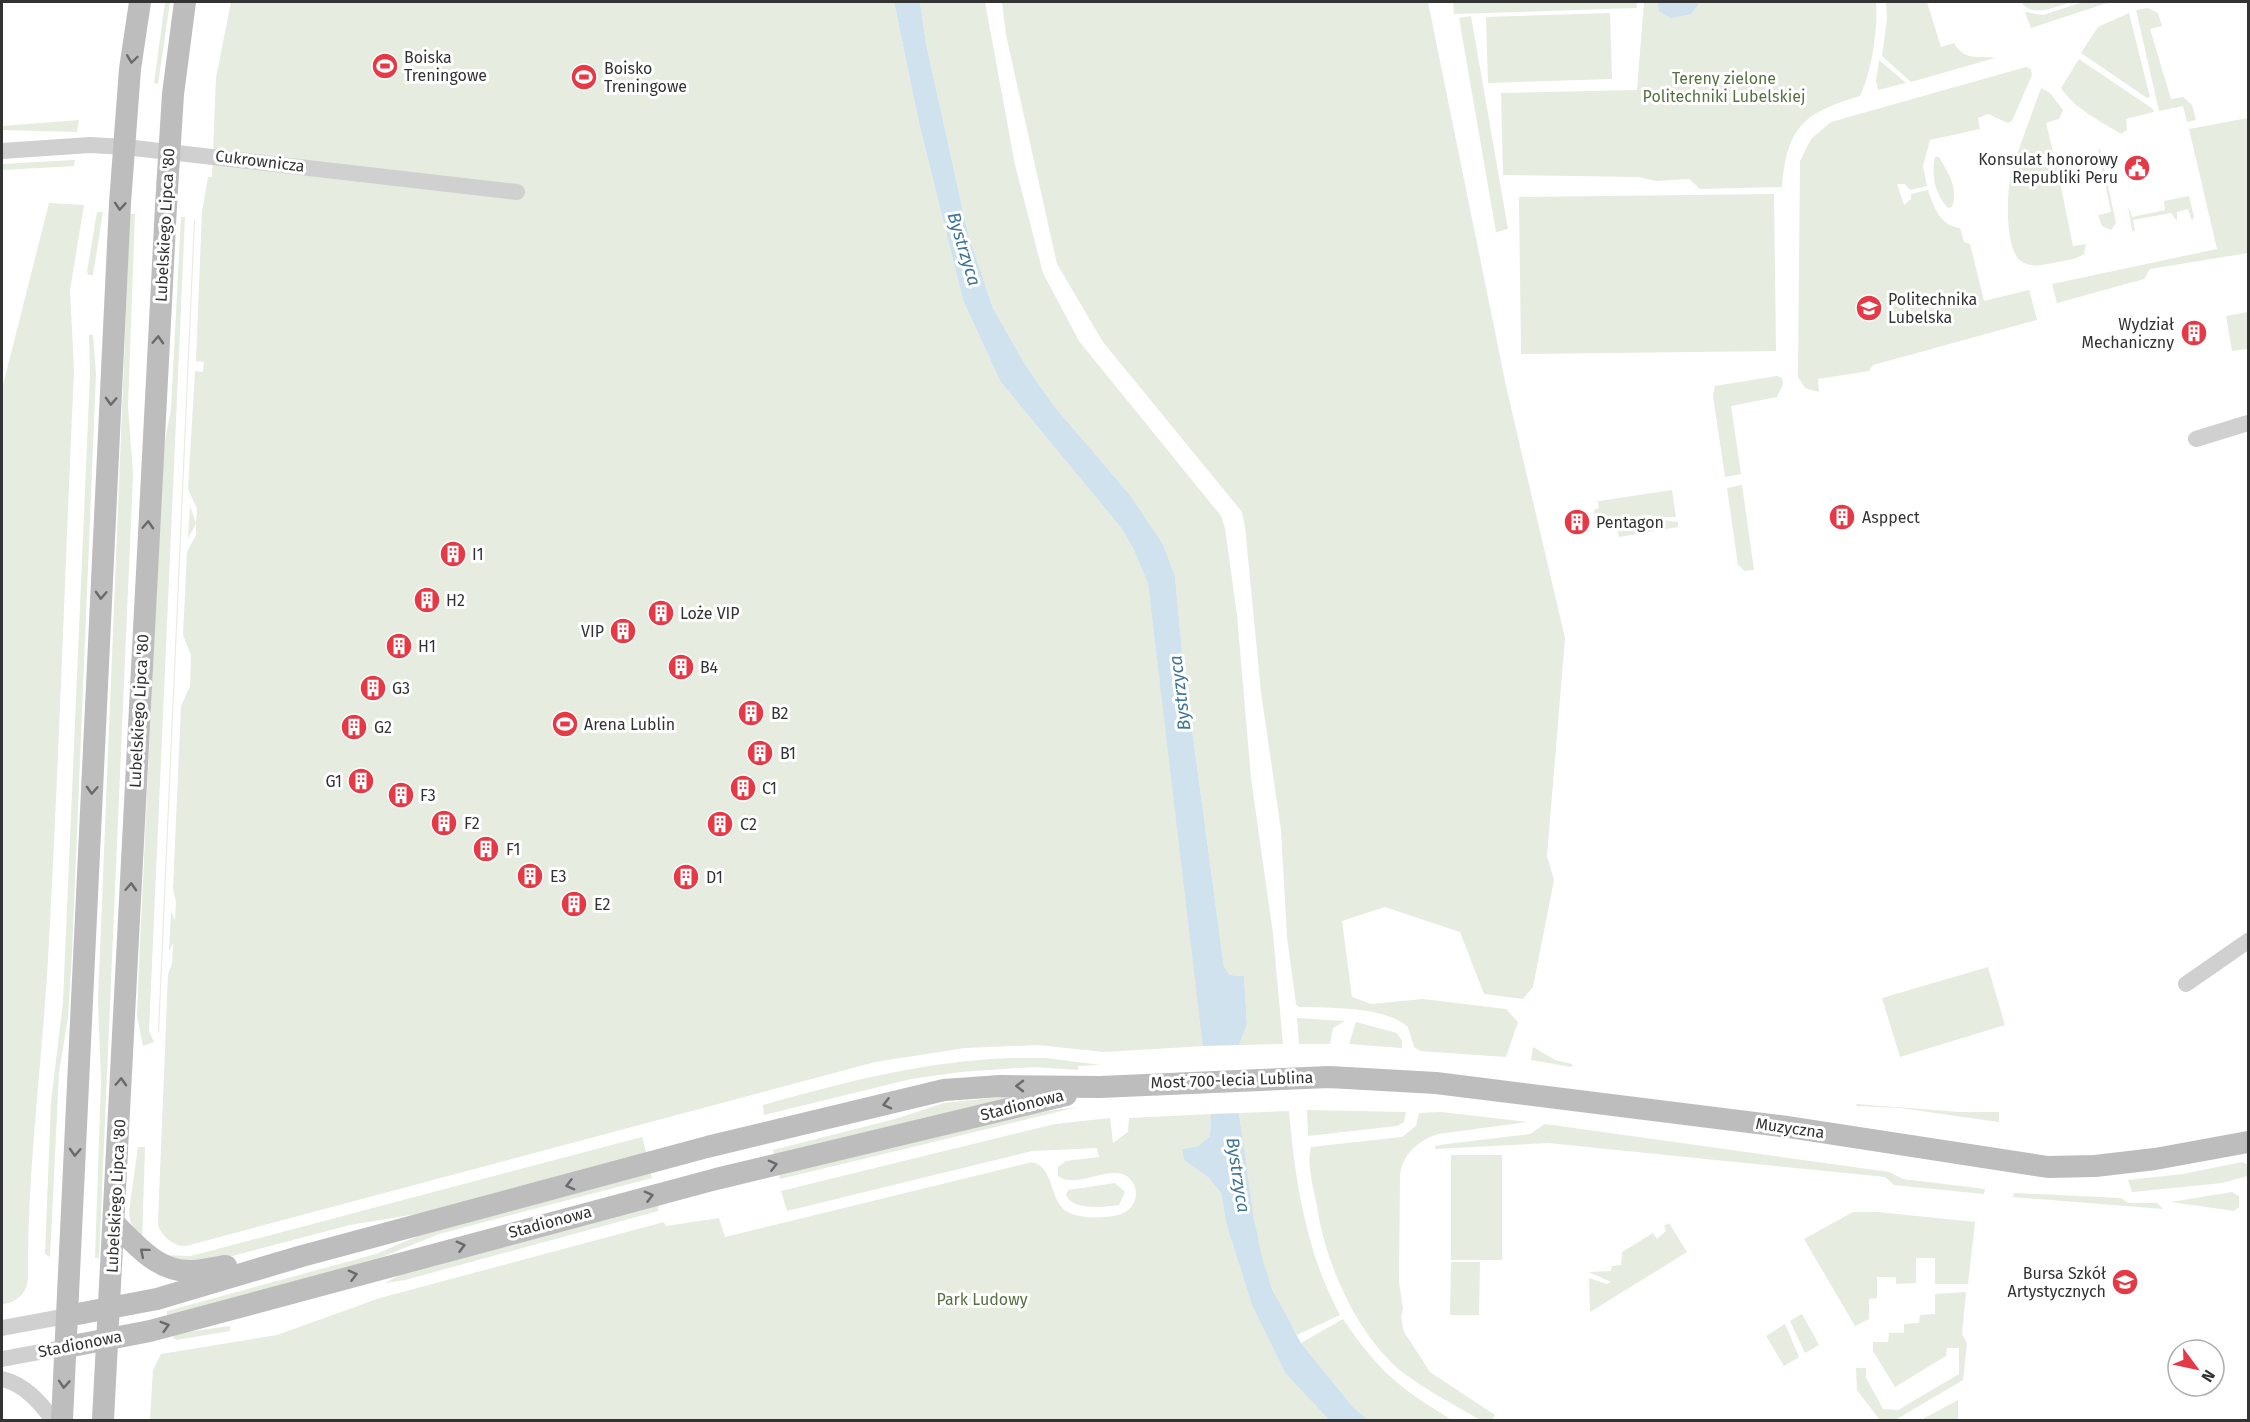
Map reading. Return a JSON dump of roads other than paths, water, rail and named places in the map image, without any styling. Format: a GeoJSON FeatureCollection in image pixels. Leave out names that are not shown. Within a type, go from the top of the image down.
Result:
{"type":"FeatureCollection","features":[{"type":"Feature","properties":{"kind":"street"},"geometry":{"type":"LineString","coordinates":[[62,1420],[120,203],[130,69],[140,2]]}},
{"type":"Feature","properties":{"kind":"street","name":"Lubelskiego Lipca '80"},"geometry":{"type":"LineString","coordinates":[[103,1420],[115,1224],[169,151],[173,94],[185,2]]}},
{"type":"Feature","properties":{"kind":"street","name":"Cukrownicza"},"geometry":{"type":"LineString","coordinates":[[2,151],[90,146],[125,147],[517,192]]}},
{"type":"Feature","properties":{"kind":"street"},"geometry":{"type":"LineString","coordinates":[[2196,439],[2248,423]]}},
{"type":"Feature","properties":{"kind":"street"},"geometry":{"type":"LineString","coordinates":[[2186,984],[2248,941]]}},
{"type":"Feature","properties":{"kind":"street","name":"Most 700-lecia Lublina"},"geometry":{"type":"LineString","coordinates":[[1135,1083],[1329,1077]]}},
{"type":"Feature","properties":{"kind":"street","name":"Muzyczna"},"geometry":{"type":"LineString","coordinates":[[1329,1077],[1436,1083],[1617,1105],[2048,1167],[2095,1166],[2156,1159],[2248,1142]]}},
{"type":"Feature","properties":{"kind":"street","name":"Stadionowa"},"geometry":{"type":"LineString","coordinates":[[2,1359],[150,1331],[716,1179],[1100,1087],[1135,1083]]}},
{"type":"Feature","properties":{"kind":"street","name":"Stadionowa"},"geometry":{"type":"LineString","coordinates":[[2,1328],[157,1299],[302,1256],[708,1147],[944,1090],[1000,1086],[1100,1087]]}},
{"type":"Feature","properties":{"kind":"street","name":"Stadionowa"},"geometry":{"type":"LineString","coordinates":[[115,1224],[157,1262],[182,1271],[302,1256]]}},
{"type":"Feature","properties":{"kind":"street"},"geometry":{"type":"LineString","coordinates":[[2,1378],[21,1387],[41,1405],[53,1420]]}},
{"type":"Feature","properties":{"kind":"water","name":"Bystrzyca"},"geometry":{"type":"Polygon","coordinates":[[[894,2],[920,2],[926,43],[968,234],[993,308],[1024,363],[1054,406],[1130,495],[1163,544],[1175,576],[1183,662],[1224,967],[1230,975],[1244,976],[1247,1025],[1239,1045],[1239,1113],[1253,1215],[1263,1261],[1273,1291],[1301,1343],[1353,1407],[1368,1420],[1329,1420],[1285,1373],[1252,1305],[1226,1223],[1221,1193],[1209,1178],[1184,1160],[1182,1149],[1199,1146],[1210,1136],[1211,1114],[1148,584],[1134,550],[1122,529],[1000,381],[963,300],[919,123],[894,2]]]}},
{"type":"Feature","properties":{"kind":"water"},"geometry":{"type":"Polygon","coordinates":[[[1658,2],[1700,2],[1691,14],[1671,18],[1659,11],[1658,2]]]}},
{"type":"Feature","properties":{"kind":"place","name":"Boiska Treningowe"},"geometry":{"type":"Point","coordinates":[385,66]}},
{"type":"Feature","properties":{"kind":"place","name":"Boisko Treningowe"},"geometry":{"type":"Point","coordinates":[584,77]}},
{"type":"Feature","properties":{"kind":"place","name":"Konsulat honorowy Republiki Peru"},"geometry":{"type":"Point","coordinates":[2137,168]}},
{"type":"Feature","properties":{"kind":"place","name":"Politechnika Lubelska"},"geometry":{"type":"Point","coordinates":[1869,308]}},
{"type":"Feature","properties":{"kind":"place","name":"Wydział Mechaniczny"},"geometry":{"type":"Point","coordinates":[2194,333]}},
{"type":"Feature","properties":{"kind":"place","name":"Asppect"},"geometry":{"type":"Point","coordinates":[1842,517]}},
{"type":"Feature","properties":{"kind":"place","name":"Pentagon"},"geometry":{"type":"Point","coordinates":[1577,522]}},
{"type":"Feature","properties":{"kind":"place","name":"I1"},"geometry":{"type":"Point","coordinates":[453,554]}},
{"type":"Feature","properties":{"kind":"place","name":"H2"},"geometry":{"type":"Point","coordinates":[427,600]}},
{"type":"Feature","properties":{"kind":"place","name":"Loże VIP"},"geometry":{"type":"Point","coordinates":[661,613]}},
{"type":"Feature","properties":{"kind":"place","name":"VIP"},"geometry":{"type":"Point","coordinates":[623,631]}},
{"type":"Feature","properties":{"kind":"place","name":"H1"},"geometry":{"type":"Point","coordinates":[399,646]}},
{"type":"Feature","properties":{"kind":"place","name":"B4"},"geometry":{"type":"Point","coordinates":[681,667]}},
{"type":"Feature","properties":{"kind":"place","name":"G3"},"geometry":{"type":"Point","coordinates":[373,688]}},
{"type":"Feature","properties":{"kind":"place","name":"B2"},"geometry":{"type":"Point","coordinates":[751,713]}},
{"type":"Feature","properties":{"kind":"place","name":"Arena Lublin"},"geometry":{"type":"Point","coordinates":[565,724]}},
{"type":"Feature","properties":{"kind":"place","name":"G2"},"geometry":{"type":"Point","coordinates":[354,727]}},
{"type":"Feature","properties":{"kind":"place","name":"B1"},"geometry":{"type":"Point","coordinates":[760,753]}},
{"type":"Feature","properties":{"kind":"place","name":"G1"},"geometry":{"type":"Point","coordinates":[361,781]}},
{"type":"Feature","properties":{"kind":"place","name":"C1"},"geometry":{"type":"Point","coordinates":[743,788]}},
{"type":"Feature","properties":{"kind":"place","name":"F3"},"geometry":{"type":"Point","coordinates":[401,795]}},
{"type":"Feature","properties":{"kind":"place","name":"F2"},"geometry":{"type":"Point","coordinates":[444,823]}},
{"type":"Feature","properties":{"kind":"place","name":"C2"},"geometry":{"type":"Point","coordinates":[720,824]}},
{"type":"Feature","properties":{"kind":"place","name":"F1"},"geometry":{"type":"Point","coordinates":[486,849]}},
{"type":"Feature","properties":{"kind":"place","name":"E3"},"geometry":{"type":"Point","coordinates":[530,876]}},
{"type":"Feature","properties":{"kind":"place","name":"D1"},"geometry":{"type":"Point","coordinates":[686,877]}},
{"type":"Feature","properties":{"kind":"place","name":"E2"},"geometry":{"type":"Point","coordinates":[574,904]}},
{"type":"Feature","properties":{"kind":"place","name":"Bursa Szkół Artystycznych"},"geometry":{"type":"Point","coordinates":[2125,1282]}},
{"type":"Feature","properties":{"kind":"park label","name":"Tereny zielone Politechniki Lubelskiej"},"geometry":{"type":"Point","coordinates":[1724,87]}},
{"type":"Feature","properties":{"kind":"park label","name":"Park Ludowy"},"geometry":{"type":"Point","coordinates":[982,1299]}}]}
